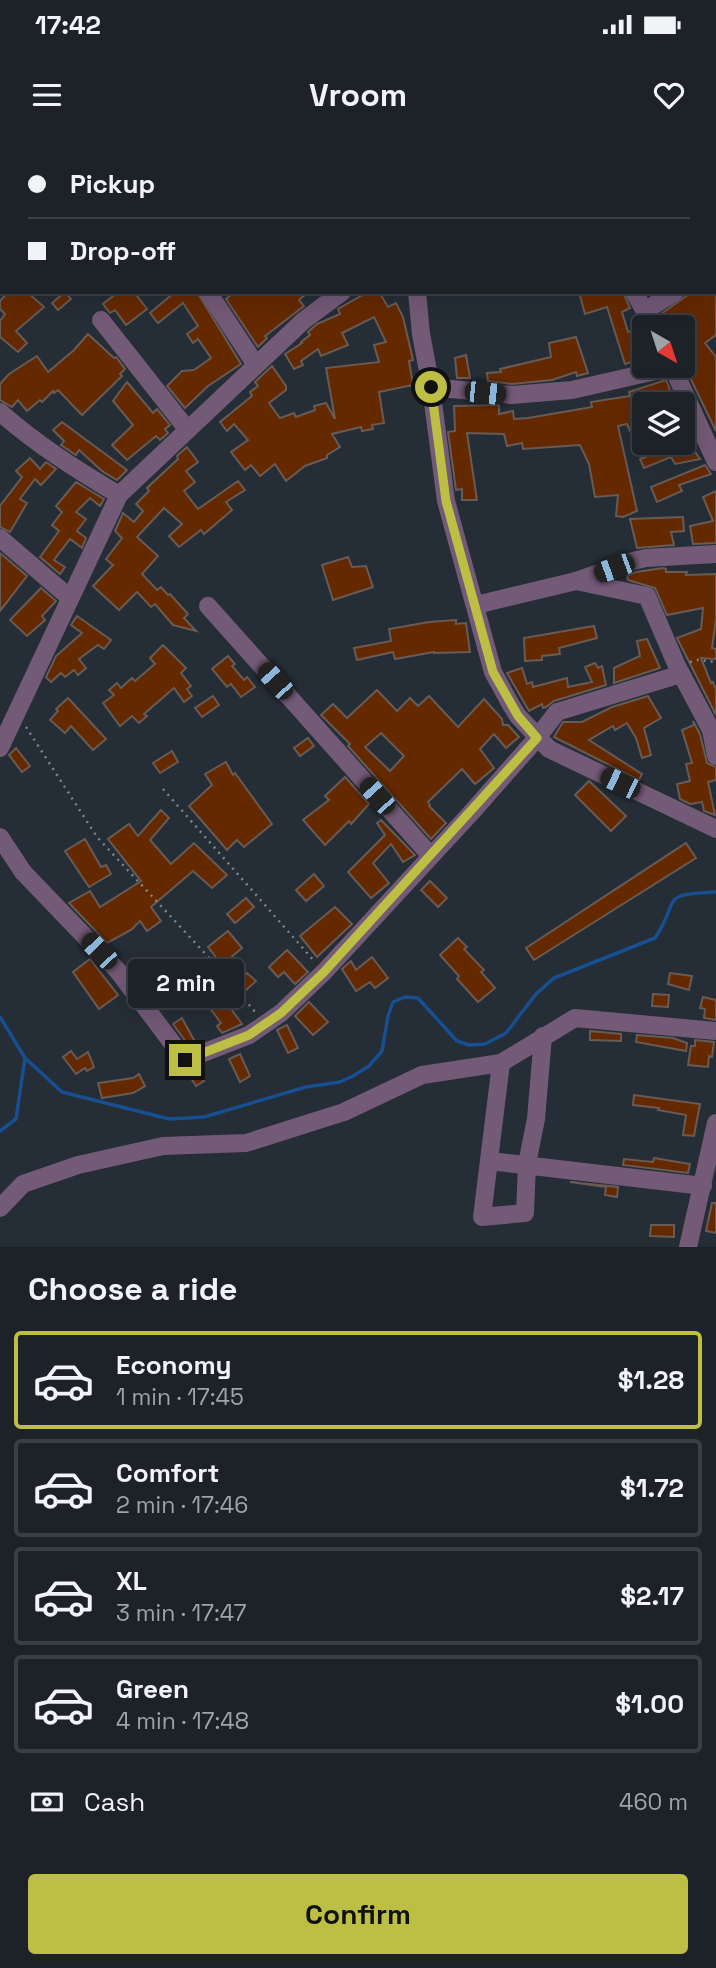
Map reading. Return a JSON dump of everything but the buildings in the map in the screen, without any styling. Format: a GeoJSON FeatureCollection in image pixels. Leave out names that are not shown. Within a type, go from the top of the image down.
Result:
{"type":"FeatureCollection","features":[{"type":"Feature","properties":{"kind":"street"},"geometry":{"type":"LineString","coordinates":[[209,294],[256,365]]}},
{"type":"Feature","properties":{"kind":"street"},"geometry":{"type":"LineString","coordinates":[[0,748],[119,495],[303,321],[339,294]]}},
{"type":"Feature","properties":{"kind":"street"},"geometry":{"type":"LineString","coordinates":[[417,294],[446,501],[493,672],[518,716],[549,749],[716,829]]}},
{"type":"Feature","properties":{"kind":"street"},"geometry":{"type":"LineString","coordinates":[[635,294],[648,315]]}},
{"type":"Feature","properties":{"kind":"street"},"geometry":{"type":"LineString","coordinates":[[646,310],[672,294]]}},
{"type":"Feature","properties":{"kind":"street"},"geometry":{"type":"LineString","coordinates":[[101,320],[187,429]]}},
{"type":"Feature","properties":{"kind":"street"},"geometry":{"type":"LineString","coordinates":[[431,387],[512,395],[572,390],[632,376]]}},
{"type":"Feature","properties":{"kind":"street"},"geometry":{"type":"LineString","coordinates":[[678,378],[715,459]]}},
{"type":"Feature","properties":{"kind":"street"},"geometry":{"type":"LineString","coordinates":[[0,412],[75,469],[119,495]]}},
{"type":"Feature","properties":{"kind":"street"},"geometry":{"type":"LineString","coordinates":[[0,538],[70,598]]}},
{"type":"Feature","properties":{"kind":"street"},"geometry":{"type":"LineString","coordinates":[[476,605],[576,581],[646,558],[716,554]]}},
{"type":"Feature","properties":{"kind":"street"},"geometry":{"type":"LineString","coordinates":[[576,581],[647,596],[679,670],[711,730],[716,756]]}},
{"type":"Feature","properties":{"kind":"street"},"geometry":{"type":"LineString","coordinates":[[208,606],[432,856]]}},
{"type":"Feature","properties":{"kind":"street"},"geometry":{"type":"LineString","coordinates":[[0,837],[23,872],[118,971],[185,1060],[249,1035],[281,1013],[324,972],[432,856],[537,738],[556,712],[679,670]]}},
{"type":"Feature","properties":{"kind":"street"},"geometry":{"type":"LineString","coordinates":[[0,1208],[23,1184],[78,1166],[163,1146],[246,1143],[344,1112],[422,1075],[501,1063],[575,1018],[716,1031]]}},
{"type":"Feature","properties":{"kind":"street"},"geometry":{"type":"LineString","coordinates":[[501,1063],[482,1217],[525,1213],[527,1164],[536,1119],[543,1036]]}},
{"type":"Feature","properties":{"kind":"street"},"geometry":{"type":"LineString","coordinates":[[688,1247],[716,1123]]}},
{"type":"Feature","properties":{"kind":"street"},"geometry":{"type":"LineString","coordinates":[[490,1161],[703,1186]]}},
{"type":"Feature","properties":{"kind":"path"},"geometry":{"type":"LineString","coordinates":[[679,670],[698,660],[716,663]]}},
{"type":"Feature","properties":{"kind":"path"},"geometry":{"type":"LineString","coordinates":[[17,712],[97,837],[212,961],[264,1024]]}},
{"type":"Feature","properties":{"kind":"path"},"geometry":{"type":"LineString","coordinates":[[163,789],[324,972]]}},
{"type":"Feature","properties":{"kind":"waterway"},"geometry":{"type":"LineString","coordinates":[[0,1017],[25,1058],[62,1092],[169,1119],[204,1117],[306,1087],[340,1082],[353,1076],[369,1066],[382,1051],[393,1002],[405,997],[418,998],[457,1041],[469,1045],[485,1044],[506,1033],[536,994],[554,978],[655,938],[678,897],[716,892]]}},
{"type":"Feature","properties":{"kind":"waterway"},"geometry":{"type":"LineString","coordinates":[[0,1131],[16,1119],[25,1058]]}},
{"type":"Feature","properties":{"kind":"route"},"geometry":{"type":"LineString","coordinates":[[185,1060],[249,1035],[281,1013],[324,972],[537,738],[518,716],[493,672],[446,501],[431,387]]}}]}
